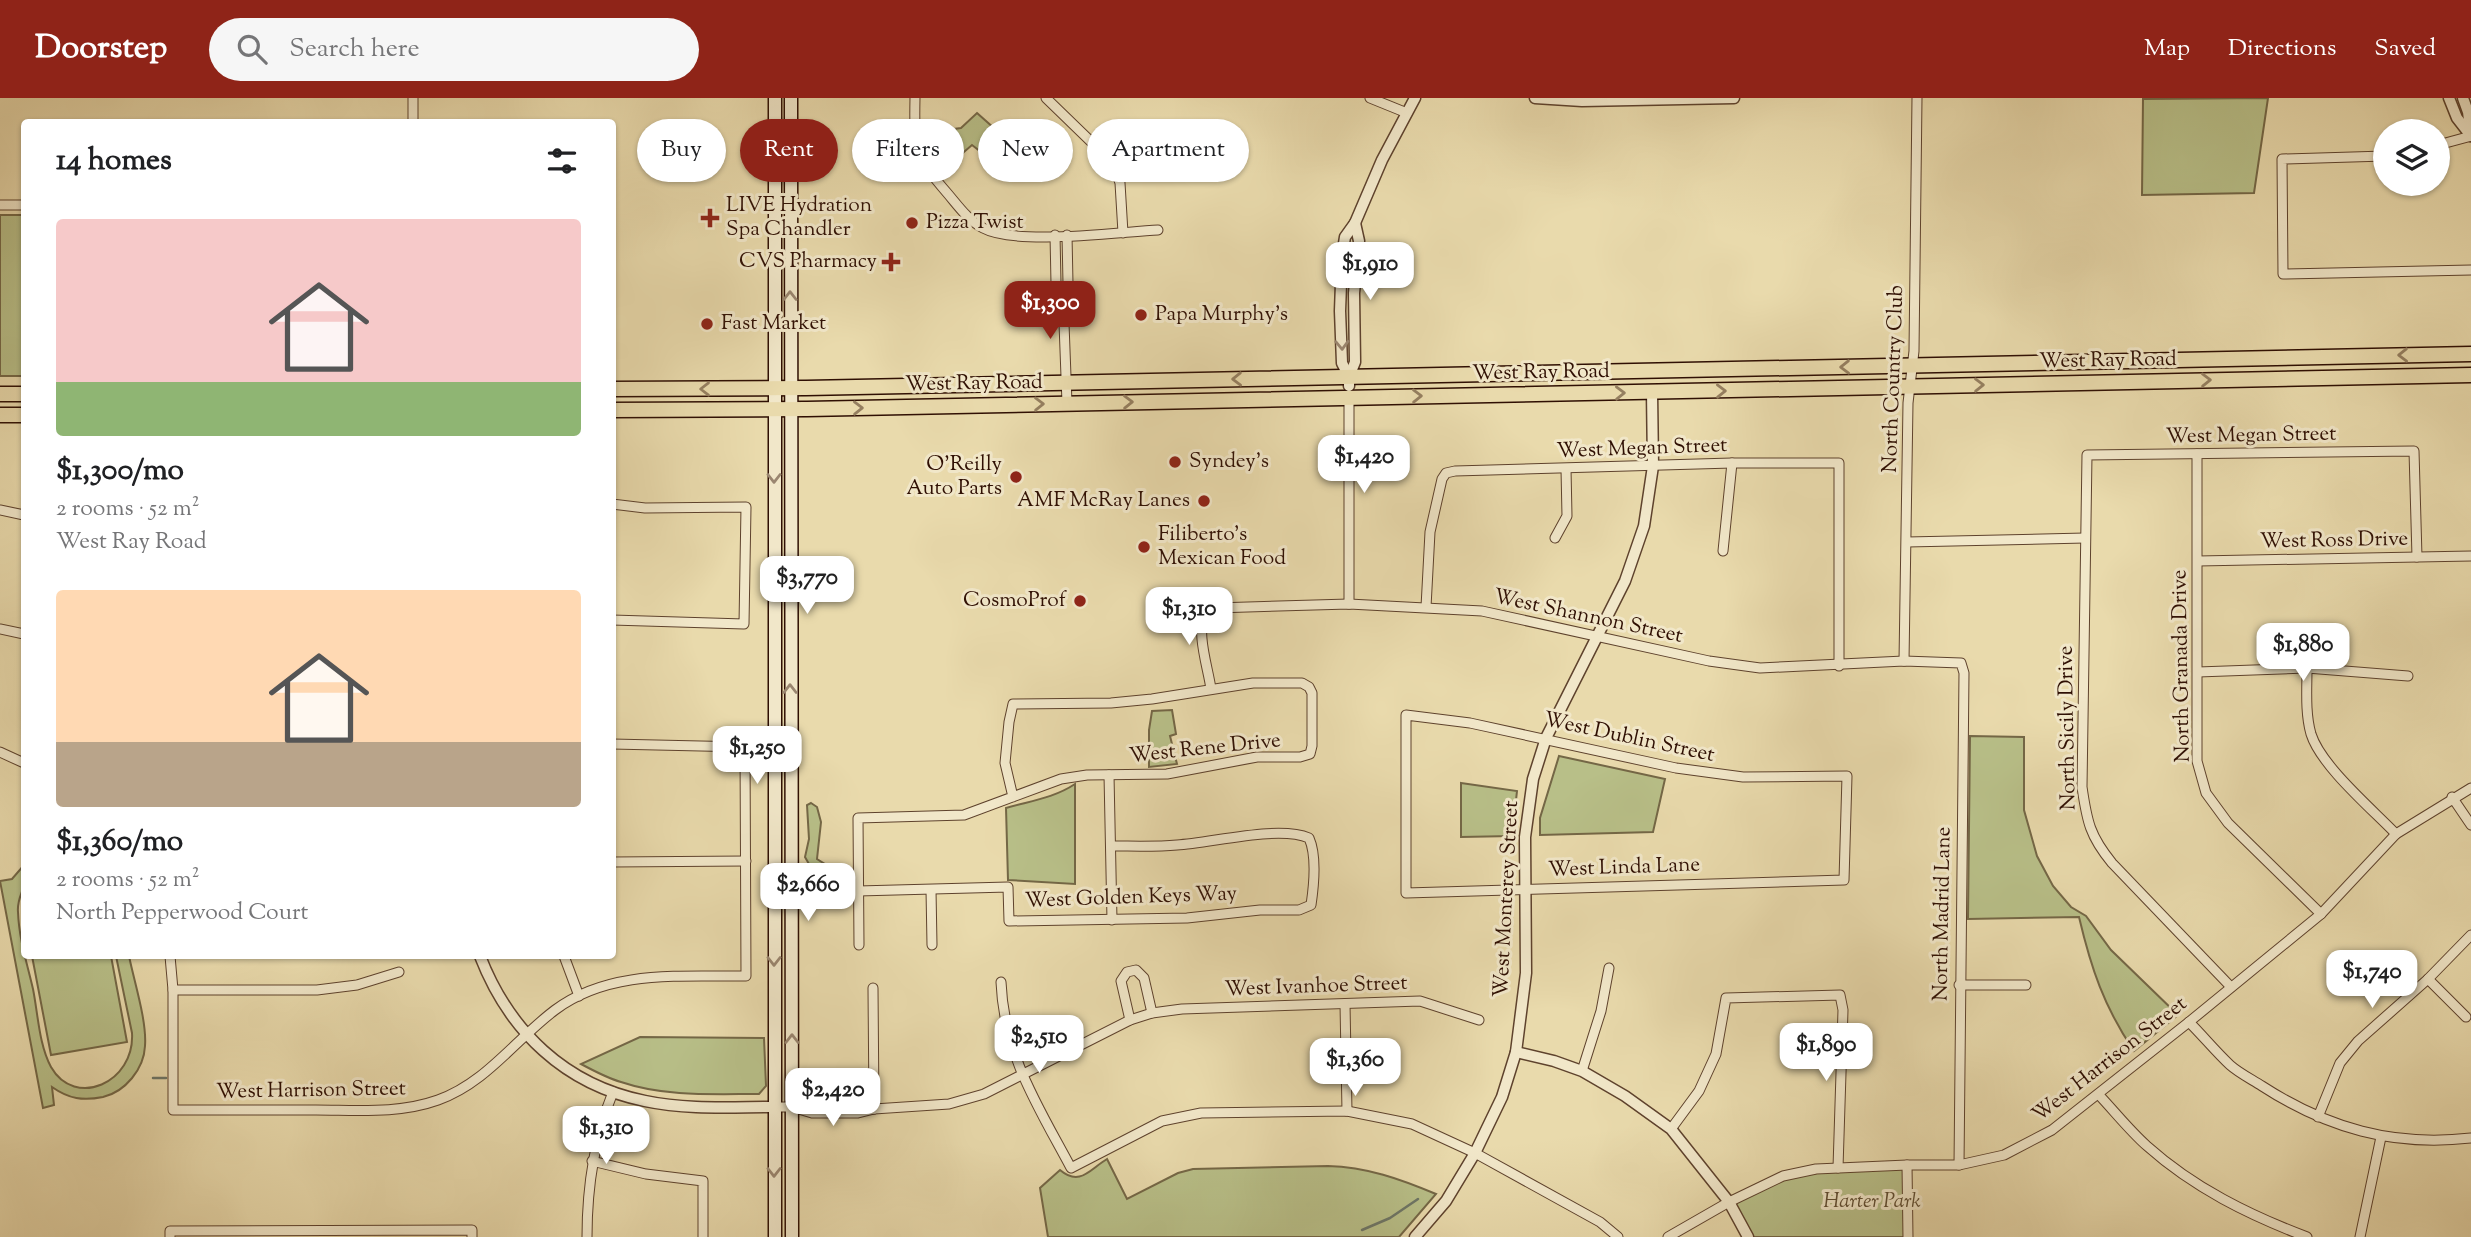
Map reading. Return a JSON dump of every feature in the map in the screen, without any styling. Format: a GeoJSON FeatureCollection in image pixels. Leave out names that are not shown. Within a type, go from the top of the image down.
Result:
{"type":"FeatureCollection","features":[{"type":"Feature","properties":{"kind":"main road"},"geometry":{"type":"LineString","coordinates":[[775,98],[775,1237]]}},
{"type":"Feature","properties":{"kind":"main road"},"geometry":{"type":"LineString","coordinates":[[791,98],[789,388],[794,892],[792,1237]]}},
{"type":"Feature","properties":{"kind":"main road","name":"West Ray Road"},"geometry":{"type":"LineString","coordinates":[[616,410],[774,410],[1067,403],[1349,387],[1913,366],[2471,354]]}},
{"type":"Feature","properties":{"kind":"main road","name":"West Ray Road"},"geometry":{"type":"LineString","coordinates":[[616,389],[1066,383],[1653,392],[2471,375]]}},
{"type":"Feature","properties":{"kind":"main road"},"geometry":{"type":"LineString","coordinates":[[0,394],[21,394]]}},
{"type":"Feature","properties":{"kind":"main road"},"geometry":{"type":"LineString","coordinates":[[0,415],[21,415]]}},
{"type":"Feature","properties":{"kind":"street"},"geometry":{"type":"LineString","coordinates":[[413,98],[413,119]]}},
{"type":"Feature","properties":{"kind":"street"},"geometry":{"type":"LineString","coordinates":[[915,98],[914,136],[918,155],[966,215],[982,227],[1006,235],[1158,230]]}},
{"type":"Feature","properties":{"kind":"street"},"geometry":{"type":"LineString","coordinates":[[1046,98],[1113,163],[1120,183],[1123,233]]}},
{"type":"Feature","properties":{"kind":"street"},"geometry":{"type":"LineString","coordinates":[[1370,98],[1407,113]]}},
{"type":"Feature","properties":{"kind":"street"},"geometry":{"type":"LineString","coordinates":[[1349,604],[1349,387],[1355,362],[1354,283],[1359,241],[1355,223],[1377,170],[1415,98]]}},
{"type":"Feature","properties":{"kind":"street"},"geometry":{"type":"LineString","coordinates":[[1535,98],[1582,101],[1734,98]]}},
{"type":"Feature","properties":{"kind":"street","name":"North Country Club"},"geometry":{"type":"LineString","coordinates":[[1904,662],[1908,403],[1913,366],[1917,98]]}},
{"type":"Feature","properties":{"kind":"street"},"geometry":{"type":"LineString","coordinates":[[2449,98],[2457,118],[2471,137]]}},
{"type":"Feature","properties":{"kind":"street"},"geometry":{"type":"LineString","coordinates":[[2463,98],[2471,137]]}},
{"type":"Feature","properties":{"kind":"street"},"geometry":{"type":"LineString","coordinates":[[2450,142],[2471,137]]}},
{"type":"Feature","properties":{"kind":"street"},"geometry":{"type":"LineString","coordinates":[[2373,156],[2282,159],[2283,274],[2471,270]]}},
{"type":"Feature","properties":{"kind":"street"},"geometry":{"type":"LineString","coordinates":[[0,205],[21,205]]}},
{"type":"Feature","properties":{"kind":"street"},"geometry":{"type":"LineString","coordinates":[[1055,235],[1056,283],[1063,298]]}},
{"type":"Feature","properties":{"kind":"street"},"geometry":{"type":"LineString","coordinates":[[1067,235],[1068,283],[1063,298],[1067,403]]}},
{"type":"Feature","properties":{"kind":"street","name":"West Monterey Street"},"geometry":{"type":"LineString","coordinates":[[1416,1237],[1446,1200],[1475,1153],[1502,1097],[1516,1052],[1526,973],[1525,837],[1532,779],[1546,738],[1625,581],[1641,537],[1653,466],[1653,392]]}},
{"type":"Feature","properties":{"kind":"street","name":"West Megan Street"},"geometry":{"type":"LineString","coordinates":[[2087,455],[2414,451],[2417,557]]}},
{"type":"Feature","properties":{"kind":"street","name":"North Granada Drive"},"geometry":{"type":"LineString","coordinates":[[2197,454],[2197,761],[2206,793],[2228,823],[2321,914]]}},
{"type":"Feature","properties":{"kind":"street","name":"North Sicily Drive"},"geometry":{"type":"LineString","coordinates":[[2087,455],[2082,787],[2086,820],[2096,844],[2112,863],[2231,987]]}},
{"type":"Feature","properties":{"kind":"street"},"geometry":{"type":"LineString","coordinates":[[1723,551],[1732,463]]}},
{"type":"Feature","properties":{"kind":"street","name":"West Megan Street"},"geometry":{"type":"LineString","coordinates":[[1426,607],[1430,532],[1442,479],[1446,473],[1732,463],[1839,463],[1839,666]]}},
{"type":"Feature","properties":{"kind":"street"},"geometry":{"type":"LineString","coordinates":[[1555,538],[1567,516],[1566,469]]}},
{"type":"Feature","properties":{"kind":"street"},"geometry":{"type":"LineString","coordinates":[[616,504],[645,508],[746,507],[744,624],[616,620]]}},
{"type":"Feature","properties":{"kind":"street"},"geometry":{"type":"LineString","coordinates":[[0,510],[21,514]]}},
{"type":"Feature","properties":{"kind":"street"},"geometry":{"type":"LineString","coordinates":[[1907,542],[2085,538]]}},
{"type":"Feature","properties":{"kind":"street","name":"West Ross Drive"},"geometry":{"type":"LineString","coordinates":[[2198,561],[2471,556]]}},
{"type":"Feature","properties":{"kind":"street","name":"West Shannon Street"},"geometry":{"type":"LineString","coordinates":[[1211,689],[1202,637],[1202,618],[1206,611],[1215,608],[1349,604],[1482,611],[1709,662],[1760,668],[1904,662],[1961,663]]}},
{"type":"Feature","properties":{"kind":"street"},"geometry":{"type":"LineString","coordinates":[[0,629],[21,633]]}},
{"type":"Feature","properties":{"kind":"street","name":"North Madrid Lane"},"geometry":{"type":"LineString","coordinates":[[1959,1166],[1964,673],[1961,663]]}},
{"type":"Feature","properties":{"kind":"street"},"geometry":{"type":"LineString","coordinates":[[2198,671],[2307,668],[2407,676]]}},
{"type":"Feature","properties":{"kind":"street"},"geometry":{"type":"LineString","coordinates":[[2307,668],[2308,714],[2312,735],[2324,758],[2396,834]]}},
{"type":"Feature","properties":{"kind":"street","name":"West Rene Drive"},"geometry":{"type":"LineString","coordinates":[[858,891],[858,818],[964,815],[1061,779],[1087,775],[1167,774],[1258,757],[1300,757],[1310,754],[1312,694],[1309,687],[1302,683],[1253,682],[1211,689]]}},
{"type":"Feature","properties":{"kind":"street"},"geometry":{"type":"LineString","coordinates":[[1013,797],[1005,763],[1013,704],[1111,703],[1211,689]]}},
{"type":"Feature","properties":{"kind":"street","name":"West Dublin Street"},"geometry":{"type":"LineString","coordinates":[[1406,893],[1406,715],[1470,723],[1676,768],[1743,777],[1847,776],[1844,880]]}},
{"type":"Feature","properties":{"kind":"street"},"geometry":{"type":"LineString","coordinates":[[616,744],[745,747],[746,861],[616,862]]}},
{"type":"Feature","properties":{"kind":"street"},"geometry":{"type":"LineString","coordinates":[[0,752],[21,762]]}},
{"type":"Feature","properties":{"kind":"street"},"geometry":{"type":"LineString","coordinates":[[1109,775],[1112,920]]}},
{"type":"Feature","properties":{"kind":"street","name":"West Harrison Street"},"geometry":{"type":"LineString","coordinates":[[1668,1237],[1729,1202],[1783,1176],[1816,1169],[1959,1166],[2004,1155],[2052,1130],[2099,1095],[2321,914],[2396,834],[2452,797],[2471,788]]}},
{"type":"Feature","properties":{"kind":"street"},"geometry":{"type":"LineString","coordinates":[[2452,797],[2471,825]]}},
{"type":"Feature","properties":{"kind":"street","name":"West Golden Keys Way"},"geometry":{"type":"LineString","coordinates":[[794,892],[806,887],[844,886],[858,891],[1008,887],[1009,921],[1186,918],[1261,910],[1299,910],[1311,905],[1312,846],[1309,838],[1300,835],[1251,835],[1179,845],[1111,846]]}},
{"type":"Feature","properties":{"kind":"street","name":"West Harrison Street"},"geometry":{"type":"LineString","coordinates":[[173,990],[173,1110],[377,1111],[414,1107],[454,1094],[472,1083],[554,1011],[579,996],[617,982],[636,979],[746,976],[746,861]]}},
{"type":"Feature","properties":{"kind":"street","name":"West Linda Lane"},"geometry":{"type":"LineString","coordinates":[[1406,893],[1844,880]]}},
{"type":"Feature","properties":{"kind":"street"},"geometry":{"type":"LineString","coordinates":[[931,890],[932,944]]}},
{"type":"Feature","properties":{"kind":"street"},"geometry":{"type":"LineString","coordinates":[[858,891],[859,946]]}},
{"type":"Feature","properties":{"kind":"street"},"geometry":{"type":"LineString","coordinates":[[2318,1117],[2340,1063],[2358,1041],[2428,979],[2471,935]]}},
{"type":"Feature","properties":{"kind":"street"},"geometry":{"type":"LineString","coordinates":[[170,959],[173,990],[317,990],[357,985],[399,972]]}},
{"type":"Feature","properties":{"kind":"street"},"geometry":{"type":"LineString","coordinates":[[481,959],[508,1011],[527,1035],[567,1070],[613,1092],[670,1105],[774,1107]]}},
{"type":"Feature","properties":{"kind":"street"},"geometry":{"type":"LineString","coordinates":[[565,959],[579,996]]}},
{"type":"Feature","properties":{"kind":"street"},"geometry":{"type":"LineString","coordinates":[[1582,1071],[1601,1011],[1609,968]]}},
{"type":"Feature","properties":{"kind":"street"},"geometry":{"type":"LineString","coordinates":[[1130,1020],[1121,981],[1127,972],[1136,970],[1144,978],[1152,1013]]}},
{"type":"Feature","properties":{"kind":"street"},"geometry":{"type":"LineString","coordinates":[[2428,979],[2466,1017]]}},
{"type":"Feature","properties":{"kind":"street"},"geometry":{"type":"LineString","coordinates":[[1001,982],[1002,1008],[1007,1032],[1022,1075],[1072,1168],[1162,1121],[1201,1112],[1347,1111],[1412,1124],[1475,1153],[1600,1222],[1618,1237]]}},
{"type":"Feature","properties":{"kind":"street"},"geometry":{"type":"LineString","coordinates":[[1959,985],[2026,985]]}},
{"type":"Feature","properties":{"kind":"street"},"geometry":{"type":"LineString","coordinates":[[873,988],[874,1109]]}},
{"type":"Feature","properties":{"kind":"street"},"geometry":{"type":"LineString","coordinates":[[1671,1129],[1699,1091],[1716,1054],[1726,998],[1840,995],[1843,1010],[1838,1168]]}},
{"type":"Feature","properties":{"kind":"street","name":"West Ivanhoe Street"},"geometry":{"type":"LineString","coordinates":[[774,1107],[792,1107],[812,1102],[858,1102],[874,1109],[933,1107],[960,1102],[984,1094],[1130,1020],[1152,1013],[1182,1009],[1419,1001],[1479,1020]]}},
{"type":"Feature","properties":{"kind":"street"},"geometry":{"type":"LineString","coordinates":[[1345,1004],[1347,1111]]}},
{"type":"Feature","properties":{"kind":"street"},"geometry":{"type":"LineString","coordinates":[[2189,1022],[2232,1067],[2279,1097],[2318,1117],[2381,1137],[2443,1141],[2471,1138]]}},
{"type":"Feature","properties":{"kind":"street"},"geometry":{"type":"LineString","coordinates":[[1516,1052],[1582,1071],[1625,1096],[1671,1129],[1729,1202],[1748,1237]]}},
{"type":"Feature","properties":{"kind":"street"},"geometry":{"type":"LineString","coordinates":[[587,1237],[587,1200],[592,1161],[613,1092]]}},
{"type":"Feature","properties":{"kind":"street"},"geometry":{"type":"LineString","coordinates":[[2099,1095],[2147,1146],[2202,1188],[2255,1217],[2307,1237]]}},
{"type":"Feature","properties":{"kind":"street"},"geometry":{"type":"LineString","coordinates":[[2360,1237],[2381,1137]]}},
{"type":"Feature","properties":{"kind":"street"},"geometry":{"type":"LineString","coordinates":[[592,1161],[646,1174],[703,1181],[703,1237]]}},
{"type":"Feature","properties":{"kind":"street"},"geometry":{"type":"LineString","coordinates":[[1908,1165],[1908,1237]]}},
{"type":"Feature","properties":{"kind":"street"},"geometry":{"type":"LineString","coordinates":[[170,1234],[472,1234]]}},
{"type":"Feature","properties":{"kind":"green space"},"geometry":{"type":"Polygon","coordinates":[[[2268,98],[2254,193],[2142,195],[2143,99],[2268,98]]]}},
{"type":"Feature","properties":{"kind":"green space"},"geometry":{"type":"Polygon","coordinates":[[[977,113],[984,119],[978,119],[978,150],[972,145],[964,152],[964,125],[977,113]]]}},
{"type":"Feature","properties":{"kind":"green space"},"geometry":{"type":"Polygon","coordinates":[[[0,215],[21,215],[21,376],[0,376],[0,215]]]}},
{"type":"Feature","properties":{"kind":"green space"},"geometry":{"type":"Polygon","coordinates":[[[1172,710],[1176,734],[1170,736],[1177,764],[1149,767],[1152,711],[1172,710]]]}},
{"type":"Feature","properties":{"kind":"green space"},"geometry":{"type":"Polygon","coordinates":[[[1970,736],[2024,737],[2024,810],[2037,856],[2053,886],[2071,907],[2086,916],[2111,950],[2178,1015],[2134,1051],[2114,1019],[2100,987],[2079,917],[1968,919],[1970,736]]]}},
{"type":"Feature","properties":{"kind":"green space"},"geometry":{"type":"Polygon","coordinates":[[[1559,756],[1665,779],[1653,832],[1540,835],[1540,818],[1559,756]]]}},
{"type":"Feature","properties":{"kind":"green space"},"geometry":{"type":"Polygon","coordinates":[[[1461,783],[1517,791],[1512,836],[1461,837],[1461,783]]]}},
{"type":"Feature","properties":{"kind":"green space"},"geometry":{"type":"Polygon","coordinates":[[[1075,784],[1075,884],[1008,880],[1006,808],[1050,796],[1075,784]]]}},
{"type":"Feature","properties":{"kind":"green space"},"geometry":{"type":"Polygon","coordinates":[[[811,803],[817,807],[821,822],[817,859],[825,864],[835,865],[835,878],[821,876],[808,880],[805,874],[809,864],[805,857],[809,839],[807,805],[811,803]]]}},
{"type":"Feature","properties":{"kind":"green space"},"geometry":{"type":"Polygon","coordinates":[[[21,868],[21,895],[18,905],[21,959],[26,959],[47,1058],[61,1080],[88,1088],[102,1085],[114,1077],[124,1065],[130,1051],[132,1033],[117,959],[130,959],[142,1013],[144,1055],[132,1078],[111,1094],[83,1099],[64,1094],[52,1087],[54,1105],[43,1108],[0,881],[12,879],[21,868]]]}},
{"type":"Feature","properties":{"kind":"green space"},"geometry":{"type":"Polygon","coordinates":[[[33,959],[112,959],[127,1042],[51,1055],[33,959]]]}},
{"type":"Feature","properties":{"kind":"green space"},"geometry":{"type":"Polygon","coordinates":[[[640,1037],[764,1038],[766,1086],[759,1094],[655,1090],[621,1082],[581,1064],[640,1037]]]}},
{"type":"Feature","properties":{"kind":"green space"},"geometry":{"type":"Polygon","coordinates":[[[1107,1159],[1127,1199],[1178,1173],[1193,1169],[1328,1166],[1383,1175],[1436,1194],[1399,1237],[1048,1237],[1040,1188],[1060,1170],[1067,1175],[1079,1177],[1107,1159]]]}},
{"type":"Feature","properties":{"kind":"green space","name":"Harter Park"},"geometry":{"type":"Polygon","coordinates":[[[1907,1165],[1908,1237],[1748,1237],[1729,1202],[1783,1176],[1907,1165]]]}},
{"type":"Feature","properties":{"kind":"waterway"},"geometry":{"type":"LineString","coordinates":[[153,1078],[166,1078]]}},
{"type":"Feature","properties":{"kind":"waterway"},"geometry":{"type":"LineString","coordinates":[[1362,1230],[1390,1218],[1418,1199]]}},
{"type":"Feature","properties":{"kind":"place","name":"LIVE Hydration Spa Chandler"},"geometry":{"type":"Point","coordinates":[710,218]}},
{"type":"Feature","properties":{"kind":"place","name":"Pizza Twist"},"geometry":{"type":"Point","coordinates":[912,223]}},
{"type":"Feature","properties":{"kind":"place","name":"CVS Pharmacy"},"geometry":{"type":"Point","coordinates":[891,262]}},
{"type":"Feature","properties":{"kind":"place","name":"Papa Murphy's"},"geometry":{"type":"Point","coordinates":[1141,315]}},
{"type":"Feature","properties":{"kind":"place","name":"Fast Market"},"geometry":{"type":"Point","coordinates":[707,324]}},
{"type":"Feature","properties":{"kind":"place","name":"Syndey's"},"geometry":{"type":"Point","coordinates":[1175,462]}},
{"type":"Feature","properties":{"kind":"place","name":"O'Reilly Auto Parts"},"geometry":{"type":"Point","coordinates":[1016,477]}},
{"type":"Feature","properties":{"kind":"place","name":"AMF McRay Lanes"},"geometry":{"type":"Point","coordinates":[1204,501]}},
{"type":"Feature","properties":{"kind":"place","name":"Filiberto’s Mexican Food"},"geometry":{"type":"Point","coordinates":[1144,547]}},
{"type":"Feature","properties":{"kind":"place","name":"CosmoProf"},"geometry":{"type":"Point","coordinates":[1080,601]}}]}
